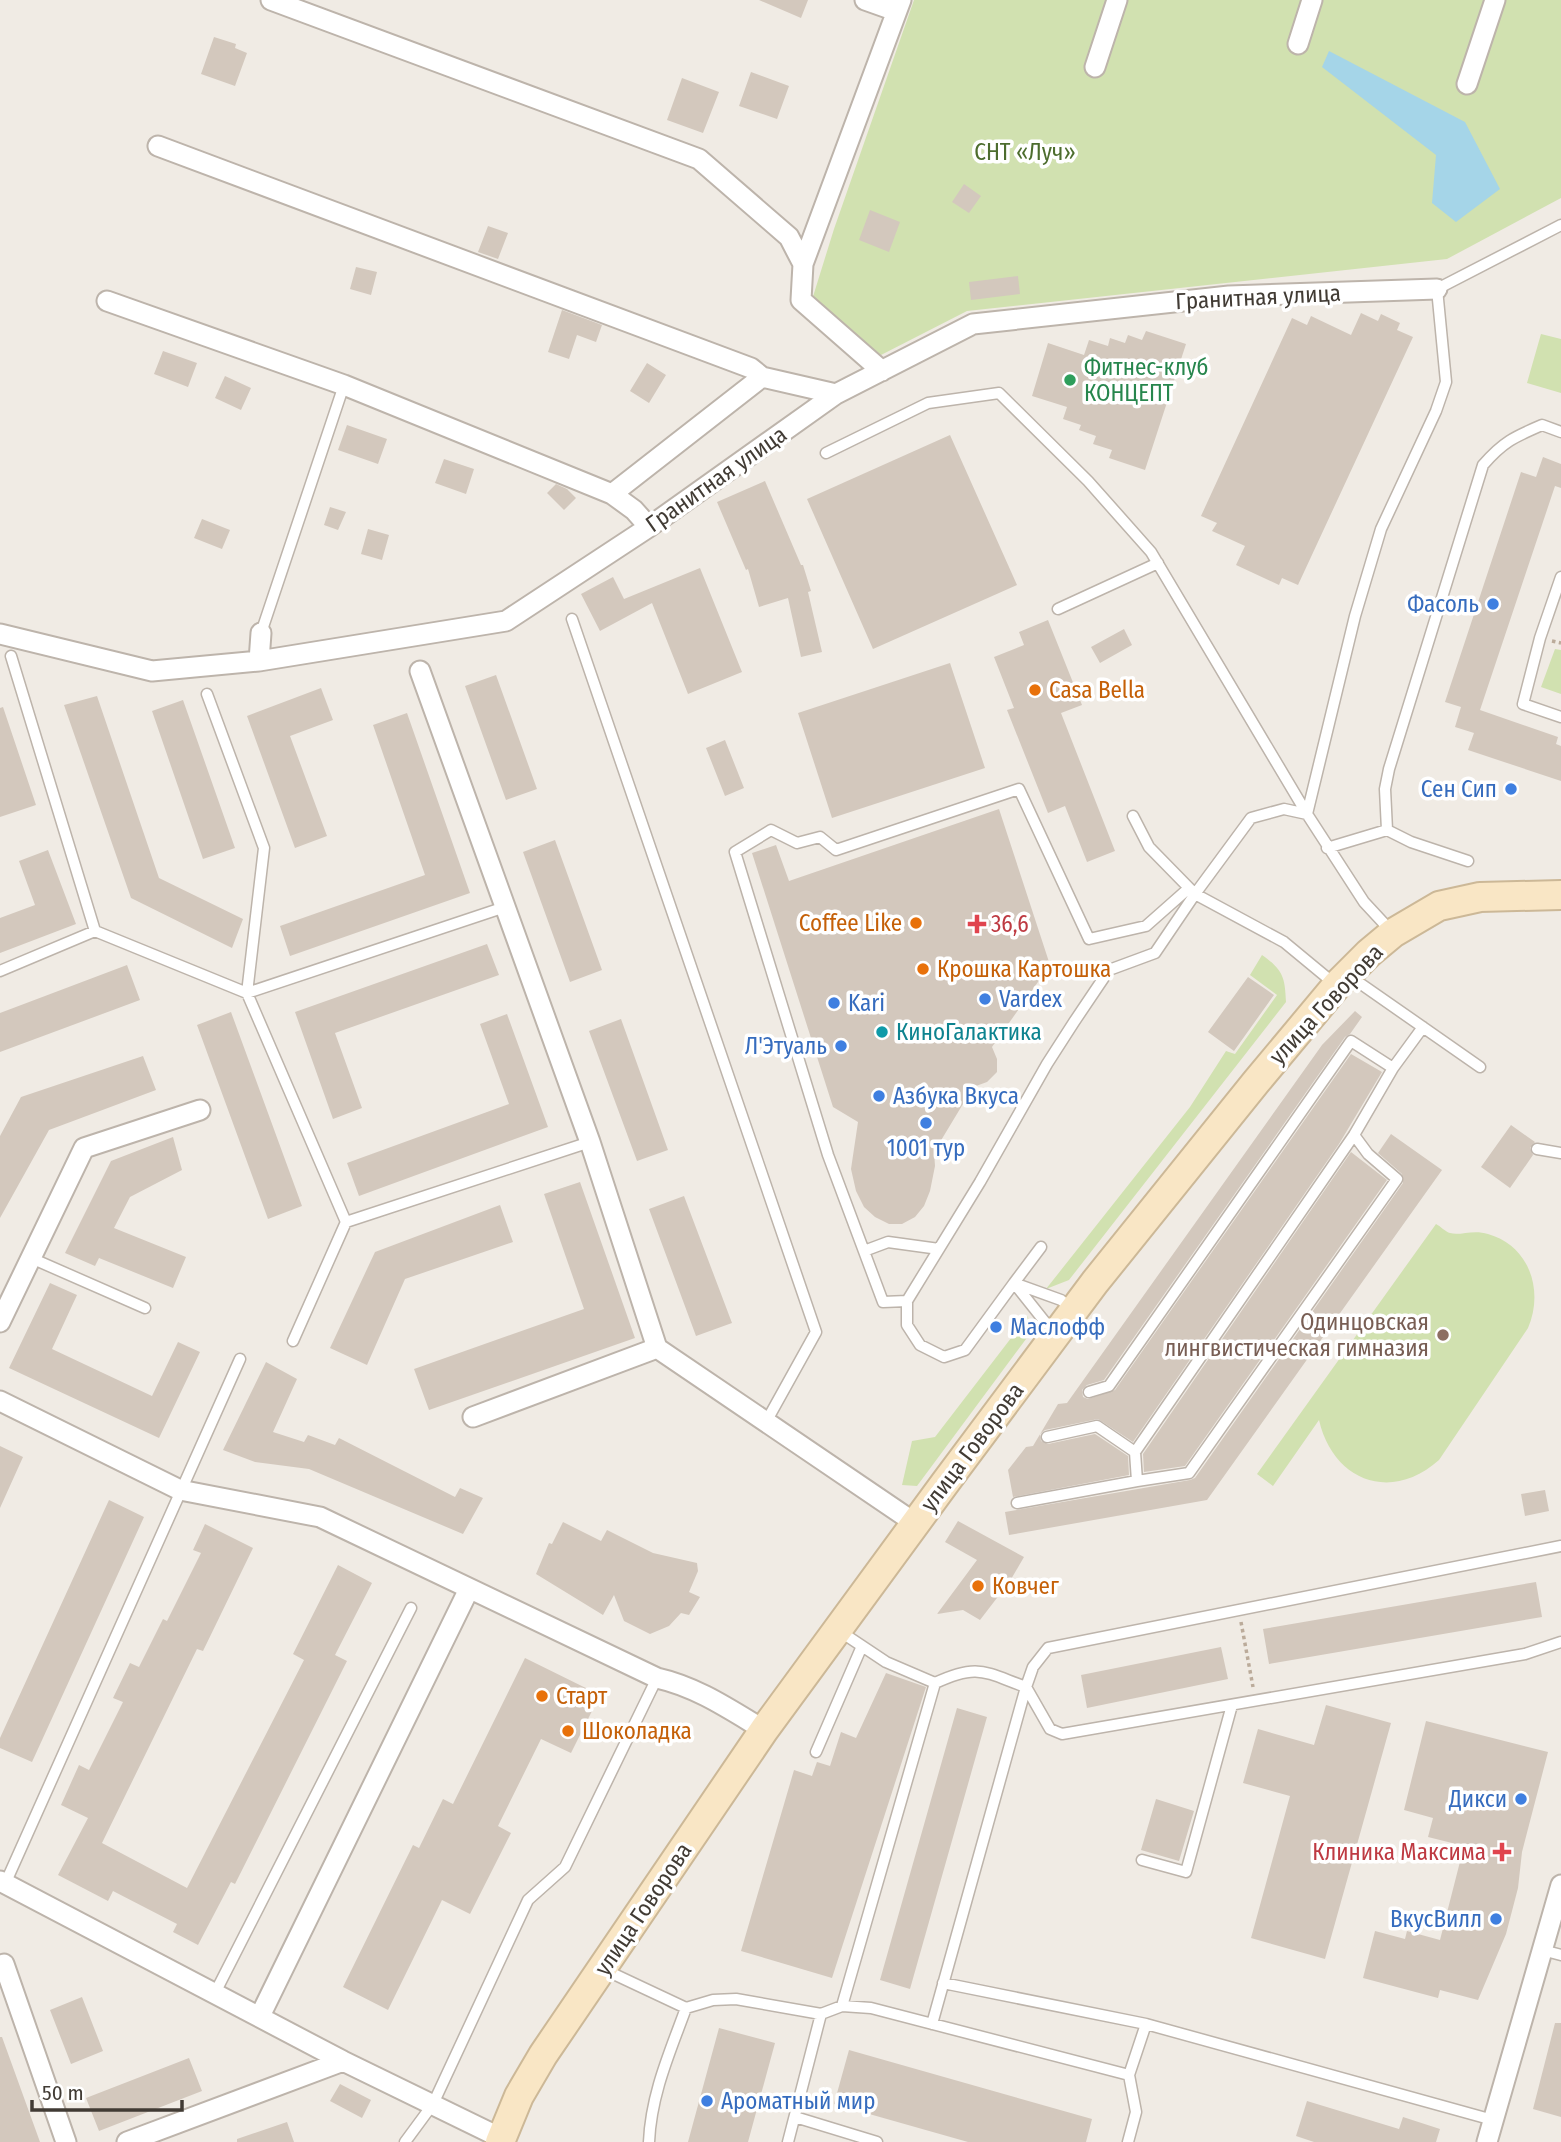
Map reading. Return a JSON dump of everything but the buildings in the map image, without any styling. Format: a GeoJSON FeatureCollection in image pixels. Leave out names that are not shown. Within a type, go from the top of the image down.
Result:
{"type":"FeatureCollection","features":[{"type":"Feature","properties":{"kind":"main road","name":"улица Говорова"},"geometry":{"type":"LineString","coordinates":[[501,2140],[519,2096],[543,2055],[764,1730],[1066,1321],[1256,1082],[1342,980],[1393,933],[1428,911],[1452,902],[1508,894],[1561,895]]}},
{"type":"Feature","properties":{"kind":"street"},"geometry":{"type":"LineString","coordinates":[[271,0],[699,159],[789,237],[803,264]]}},
{"type":"Feature","properties":{"kind":"street"},"geometry":{"type":"LineString","coordinates":[[866,0],[898,6],[803,264],[801,300],[882,371]]}},
{"type":"Feature","properties":{"kind":"street"},"geometry":{"type":"LineString","coordinates":[[1095,67],[1118,0]]}},
{"type":"Feature","properties":{"kind":"street"},"geometry":{"type":"LineString","coordinates":[[1298,44],[1312,0]]}},
{"type":"Feature","properties":{"kind":"street"},"geometry":{"type":"LineString","coordinates":[[1467,84],[1495,0]]}},
{"type":"Feature","properties":{"kind":"street"},"geometry":{"type":"LineString","coordinates":[[158,146],[751,368],[762,377],[836,394]]}},
{"type":"Feature","properties":{"kind":"street","name":"Гранитная улица"},"geometry":{"type":"LineString","coordinates":[[0,634],[152,671],[259,661],[506,621],[649,527],[836,394],[973,324],[1230,296],[1437,289]]}},
{"type":"Feature","properties":{"kind":"street"},"geometry":{"type":"LineString","coordinates":[[107,301],[344,385],[612,494],[634,510],[649,527]]}},
{"type":"Feature","properties":{"kind":"street"},"geometry":{"type":"LineString","coordinates":[[612,494],[762,377]]}},
{"type":"Feature","properties":{"kind":"street"},"geometry":{"type":"LineString","coordinates":[[259,661],[261,632]]}},
{"type":"Feature","properties":{"kind":"street"},"geometry":{"type":"LineString","coordinates":[[420,671],[590,1142],[657,1348],[915,1523]]}},
{"type":"Feature","properties":{"kind":"street"},"geometry":{"type":"LineString","coordinates":[[0,1322],[84,1148],[200,1110]]}},
{"type":"Feature","properties":{"kind":"street"},"geometry":{"type":"LineString","coordinates":[[472,1417],[657,1348]]}},
{"type":"Feature","properties":{"kind":"street"},"geometry":{"type":"LineString","coordinates":[[0,1401],[180,1490],[320,1517],[657,1678],[706,1695],[764,1730]]}},
{"type":"Feature","properties":{"kind":"street"},"geometry":{"type":"LineString","coordinates":[[260,2016],[469,1589]]}},
{"type":"Feature","properties":{"kind":"street"},"geometry":{"type":"LineString","coordinates":[[2,1883],[342,2061],[501,2140]]}},
{"type":"Feature","properties":{"kind":"street"},"geometry":{"type":"LineString","coordinates":[[1487,2142],[1552,1952],[1561,1885]]}},
{"type":"Feature","properties":{"kind":"street"},"geometry":{"type":"LineString","coordinates":[[4,1964],[66,2142]]}},
{"type":"Feature","properties":{"kind":"street"},"geometry":{"type":"LineString","coordinates":[[127,2142],[342,2061]]}},
{"type":"Feature","properties":{"kind":"lane"},"geometry":{"type":"LineString","coordinates":[[1307,814],[1355,616],[1381,529],[1436,411],[1446,382],[1437,289],[1561,225]]}},
{"type":"Feature","properties":{"kind":"lane"},"geometry":{"type":"LineString","coordinates":[[261,632],[344,385]]}},
{"type":"Feature","properties":{"kind":"lane"},"geometry":{"type":"LineString","coordinates":[[826,453],[928,404],[999,393],[1088,481],[1151,552],[1327,848],[1364,902],[1393,933]]}},
{"type":"Feature","properties":{"kind":"lane"},"geometry":{"type":"LineString","coordinates":[[1387,830],[1385,789],[1390,768],[1483,464],[1504,442],[1532,429],[1542,425],[1561,432]]}},
{"type":"Feature","properties":{"kind":"lane"},"geometry":{"type":"LineString","coordinates":[[1058,609],[1158,564]]}},
{"type":"Feature","properties":{"kind":"lane"},"geometry":{"type":"LineString","coordinates":[[1561,577],[1540,638],[1523,704],[1561,717]]}},
{"type":"Feature","properties":{"kind":"lane"},"geometry":{"type":"LineString","coordinates":[[572,618],[816,1332],[766,1422]]}},
{"type":"Feature","properties":{"kind":"lane"},"geometry":{"type":"LineString","coordinates":[[11,656],[95,931]]}},
{"type":"Feature","properties":{"kind":"lane"},"geometry":{"type":"LineString","coordinates":[[207,694],[264,848],[247,993],[346,1222],[293,1341]]}},
{"type":"Feature","properties":{"kind":"lane"},"geometry":{"type":"LineString","coordinates":[[907,1301],[883,1302],[828,1155],[735,852],[771,830],[797,843],[820,837],[836,850],[1019,789],[1089,939],[1146,926],[1192,891]]}},
{"type":"Feature","properties":{"kind":"lane"},"geometry":{"type":"LineString","coordinates":[[1041,1247],[965,1350],[944,1357],[920,1345],[907,1325],[907,1301],[980,1182],[1047,1064],[1109,970],[1155,953],[1192,891],[1251,818],[1284,808],[1307,814]]}},
{"type":"Feature","properties":{"kind":"lane"},"geometry":{"type":"LineString","coordinates":[[1133,816],[1149,847],[1192,891],[1284,942],[1342,980],[1423,1027],[1480,1067]]}},
{"type":"Feature","properties":{"kind":"lane"},"geometry":{"type":"LineString","coordinates":[[1327,848],[1387,830],[1411,842],[1468,861]]}},
{"type":"Feature","properties":{"kind":"lane"},"geometry":{"type":"LineString","coordinates":[[0,971],[95,931],[247,993],[505,907]]}},
{"type":"Feature","properties":{"kind":"lane"},"geometry":{"type":"LineString","coordinates":[[1137,1481],[1135,1452],[1354,1135],[1393,1068],[1423,1027]]}},
{"type":"Feature","properties":{"kind":"lane"},"geometry":{"type":"LineString","coordinates":[[1089,1392],[1109,1386],[1351,1041],[1393,1068]]}},
{"type":"Feature","properties":{"kind":"lane"},"geometry":{"type":"LineString","coordinates":[[1017,1503],[1189,1473],[1397,1179],[1368,1153],[1354,1135]]}},
{"type":"Feature","properties":{"kind":"lane"},"geometry":{"type":"LineString","coordinates":[[346,1222],[590,1142]]}},
{"type":"Feature","properties":{"kind":"lane"},"geometry":{"type":"LineString","coordinates":[[1537,1149],[1561,1153]]}},
{"type":"Feature","properties":{"kind":"lane"},"geometry":{"type":"LineString","coordinates":[[864,1251],[888,1242],[939,1249]]}},
{"type":"Feature","properties":{"kind":"lane"},"geometry":{"type":"LineString","coordinates":[[31,1258],[145,1308]]}},
{"type":"Feature","properties":{"kind":"lane"},"geometry":{"type":"LineString","coordinates":[[1014,1283],[1061,1300],[1066,1321],[1045,1322],[1014,1283]]}},
{"type":"Feature","properties":{"kind":"lane"},"geometry":{"type":"LineString","coordinates":[[2,1883],[240,1359]]}},
{"type":"Feature","properties":{"kind":"lane"},"geometry":{"type":"LineString","coordinates":[[1047,1437],[1097,1426],[1135,1452]]}},
{"type":"Feature","properties":{"kind":"lane"},"geometry":{"type":"LineString","coordinates":[[932,2024],[1026,1687],[1033,1667],[1048,1648],[1561,1546]]}},
{"type":"Feature","properties":{"kind":"lane"},"geometry":{"type":"LineString","coordinates":[[215,1993],[411,1608]]}},
{"type":"Feature","properties":{"kind":"lane"},"geometry":{"type":"LineString","coordinates":[[838,1630],[886,1662],[935,1683]]}},
{"type":"Feature","properties":{"kind":"lane"},"geometry":{"type":"LineString","coordinates":[[842,2007],[935,1683],[958,1672],[978,1670],[1026,1687],[1050,1729],[1062,1734],[1525,1654],[1561,1642]]}},
{"type":"Feature","properties":{"kind":"lane"},"geometry":{"type":"LineString","coordinates":[[816,1752],[862,1646]]}},
{"type":"Feature","properties":{"kind":"lane"},"geometry":{"type":"LineString","coordinates":[[405,2142],[433,2104],[528,1899],[565,1867],[657,1678]]}},
{"type":"Feature","properties":{"kind":"lane"},"geometry":{"type":"LineString","coordinates":[[1142,1860],[1186,1872],[1232,1705]]}},
{"type":"Feature","properties":{"kind":"lane"},"geometry":{"type":"LineString","coordinates":[[602,1969],[686,2008],[713,2000],[736,1999],[821,2014],[842,2007],[871,2008],[1129,2075]]}},
{"type":"Feature","properties":{"kind":"lane"},"geometry":{"type":"LineString","coordinates":[[943,1983],[1146,2024],[1493,2120]]}},
{"type":"Feature","properties":{"kind":"lane"},"geometry":{"type":"LineString","coordinates":[[649,2142],[650,2121],[660,2078],[686,2008]]}},
{"type":"Feature","properties":{"kind":"lane"},"geometry":{"type":"LineString","coordinates":[[788,2142],[821,2014]]}},
{"type":"Feature","properties":{"kind":"lane"},"geometry":{"type":"LineString","coordinates":[[1128,2142],[1136,2112],[1129,2075],[1146,2024]]}},
{"type":"Feature","properties":{"kind":"lane"},"geometry":{"type":"LineString","coordinates":[[795,2117],[877,2142]]}},
{"type":"Feature","properties":{"kind":"path"},"geometry":{"type":"LineString","coordinates":[[1239,1610],[1255,1701]]}},
{"type":"Feature","properties":{"kind":"green space","name":"СНТ «Луч»"},"geometry":{"type":"Polygon","coordinates":[[[914,0],[1561,0],[1561,198],[1447,259],[967,311],[881,355],[811,303],[914,0]]]}},
{"type":"Feature","properties":{"kind":"green space"},"geometry":{"type":"Polygon","coordinates":[[[1541,334],[1561,339],[1561,393],[1527,383],[1541,334]]]}},
{"type":"Feature","properties":{"kind":"green space"},"geometry":{"type":"Polygon","coordinates":[[[1555,649],[1561,650],[1561,694],[1541,687],[1555,649]]]}},
{"type":"Feature","properties":{"kind":"green space"},"geometry":{"type":"Polygon","coordinates":[[[1262,955],[1282,975],[1286,1002],[1069,1280],[1046,1289],[1190,1107],[1226,1051],[1235,1054],[1277,995],[1250,975],[1262,955]]]}},
{"type":"Feature","properties":{"kind":"green space"},"geometry":{"type":"Polygon","coordinates":[[[1436,1224],[1450,1233],[1488,1234],[1502,1240],[1523,1259],[1533,1285],[1533,1314],[1528,1328],[1439,1460],[1421,1473],[1402,1480],[1384,1482],[1366,1479],[1350,1471],[1326,1441],[1319,1420],[1273,1486],[1257,1474],[1436,1224]]]}},
{"type":"Feature","properties":{"kind":"green space"},"geometry":{"type":"Polygon","coordinates":[[[1028,1316],[1029,1335],[917,1486],[902,1485],[912,1441],[935,1437],[1028,1316]]]}},
{"type":"Feature","properties":{"kind":"water"},"geometry":{"type":"Polygon","coordinates":[[[1329,51],[1465,122],[1500,189],[1456,222],[1432,203],[1436,155],[1322,67],[1329,51]]]}},
{"type":"Feature","properties":{"kind":"place","name":"Фитнес-клуб КОНЦЕПТ"},"geometry":{"type":"Point","coordinates":[1070,380]}},
{"type":"Feature","properties":{"kind":"place","name":"Фасоль"},"geometry":{"type":"Point","coordinates":[1493,604]}},
{"type":"Feature","properties":{"kind":"place","name":"Casa Bella"},"geometry":{"type":"Point","coordinates":[1035,690]}},
{"type":"Feature","properties":{"kind":"place","name":"Сен Сип"},"geometry":{"type":"Point","coordinates":[1511,789]}},
{"type":"Feature","properties":{"kind":"place","name":"Coffee Like"},"geometry":{"type":"Point","coordinates":[916,923]}},
{"type":"Feature","properties":{"kind":"place","name":"36,6"},"geometry":{"type":"Point","coordinates":[977,924]}},
{"type":"Feature","properties":{"kind":"place","name":"Крошка Картошка"},"geometry":{"type":"Point","coordinates":[923,969]}},
{"type":"Feature","properties":{"kind":"place","name":"Vardex"},"geometry":{"type":"Point","coordinates":[985,999]}},
{"type":"Feature","properties":{"kind":"place","name":"Kari"},"geometry":{"type":"Point","coordinates":[834,1003]}},
{"type":"Feature","properties":{"kind":"place","name":"КиноГалактика"},"geometry":{"type":"Point","coordinates":[882,1032]}},
{"type":"Feature","properties":{"kind":"place","name":"Л'Этуаль"},"geometry":{"type":"Point","coordinates":[841,1046]}},
{"type":"Feature","properties":{"kind":"place","name":"Азбука Вкуса"},"geometry":{"type":"Point","coordinates":[879,1096]}},
{"type":"Feature","properties":{"kind":"place","name":"1001 тур"},"geometry":{"type":"Point","coordinates":[926,1123]}},
{"type":"Feature","properties":{"kind":"place","name":"Маслофф"},"geometry":{"type":"Point","coordinates":[996,1327]}},
{"type":"Feature","properties":{"kind":"place","name":"Одинцовская лингвистическая гимназия"},"geometry":{"type":"Point","coordinates":[1443,1335]}},
{"type":"Feature","properties":{"kind":"place","name":"Ковчег"},"geometry":{"type":"Point","coordinates":[978,1586]}},
{"type":"Feature","properties":{"kind":"place","name":"Старт"},"geometry":{"type":"Point","coordinates":[542,1696]}},
{"type":"Feature","properties":{"kind":"place","name":"Шоколадка"},"geometry":{"type":"Point","coordinates":[568,1731]}},
{"type":"Feature","properties":{"kind":"place","name":"Дикси"},"geometry":{"type":"Point","coordinates":[1521,1799]}},
{"type":"Feature","properties":{"kind":"place","name":"Клиника Максима"},"geometry":{"type":"Point","coordinates":[1502,1852]}},
{"type":"Feature","properties":{"kind":"place","name":"ВкусВилл"},"geometry":{"type":"Point","coordinates":[1496,1919]}},
{"type":"Feature","properties":{"kind":"place","name":"Ароматный мир"},"geometry":{"type":"Point","coordinates":[707,2101]}}]}
